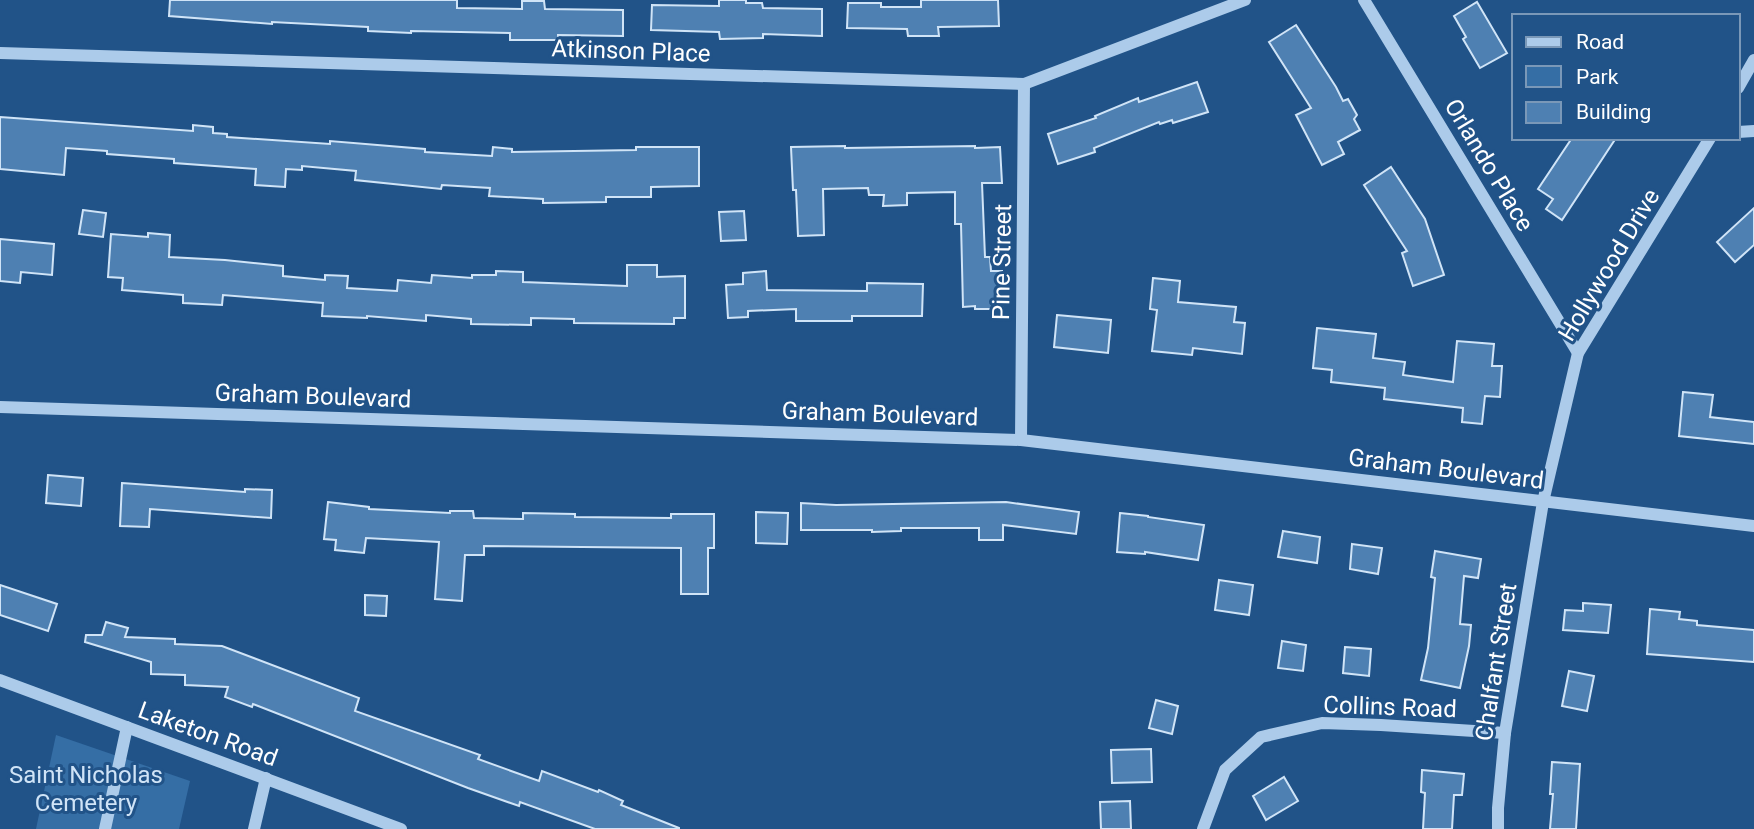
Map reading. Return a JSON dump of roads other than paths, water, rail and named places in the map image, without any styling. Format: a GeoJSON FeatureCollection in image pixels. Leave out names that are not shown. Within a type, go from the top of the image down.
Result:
{"type":"FeatureCollection","features":[{"type":"Feature","properties":{"kind":"street","name":"Atkinson Place"},"geometry":{"type":"LineString","coordinates":[[0,53],[1024,84],[1245,0]]}},
{"type":"Feature","properties":{"kind":"street","name":"Orlando Place"},"geometry":{"type":"LineString","coordinates":[[1364,0],[1578,352]]}},
{"type":"Feature","properties":{"kind":"street"},"geometry":{"type":"LineString","coordinates":[[1740,84],[1754,60]]}},
{"type":"Feature","properties":{"kind":"street","name":"Pine Street"},"geometry":{"type":"LineString","coordinates":[[1021,440],[1024,84]]}},
{"type":"Feature","properties":{"kind":"street","name":"Hollywood Drive"},"geometry":{"type":"LineString","coordinates":[[1543,502],[1578,352],[1709,140]]}},
{"type":"Feature","properties":{"kind":"street","name":"Graham Boulevard"},"geometry":{"type":"LineString","coordinates":[[0,407],[1021,440],[1754,526]]}},
{"type":"Feature","properties":{"kind":"street","name":"Chalfant Street"},"geometry":{"type":"LineString","coordinates":[[1498,829],[1505,733],[1543,502]]}},
{"type":"Feature","properties":{"kind":"street","name":"Laketon Road"},"geometry":{"type":"LineString","coordinates":[[0,680],[401,829]]}},
{"type":"Feature","properties":{"kind":"street","name":"Collins Road"},"geometry":{"type":"LineString","coordinates":[[1203,829],[1225,770],[1261,737],[1322,723],[1505,733]]}},
{"type":"Feature","properties":{"kind":"street"},"geometry":{"type":"LineString","coordinates":[[105,829],[127,727]]}},
{"type":"Feature","properties":{"kind":"street"},"geometry":{"type":"LineString","coordinates":[[254,829],[267,778]]}},
{"type":"Feature","properties":{"kind":"park label","name":"Saint Nicholas Cemetery"},"geometry":{"type":"Point","coordinates":[86,789]}}]}
